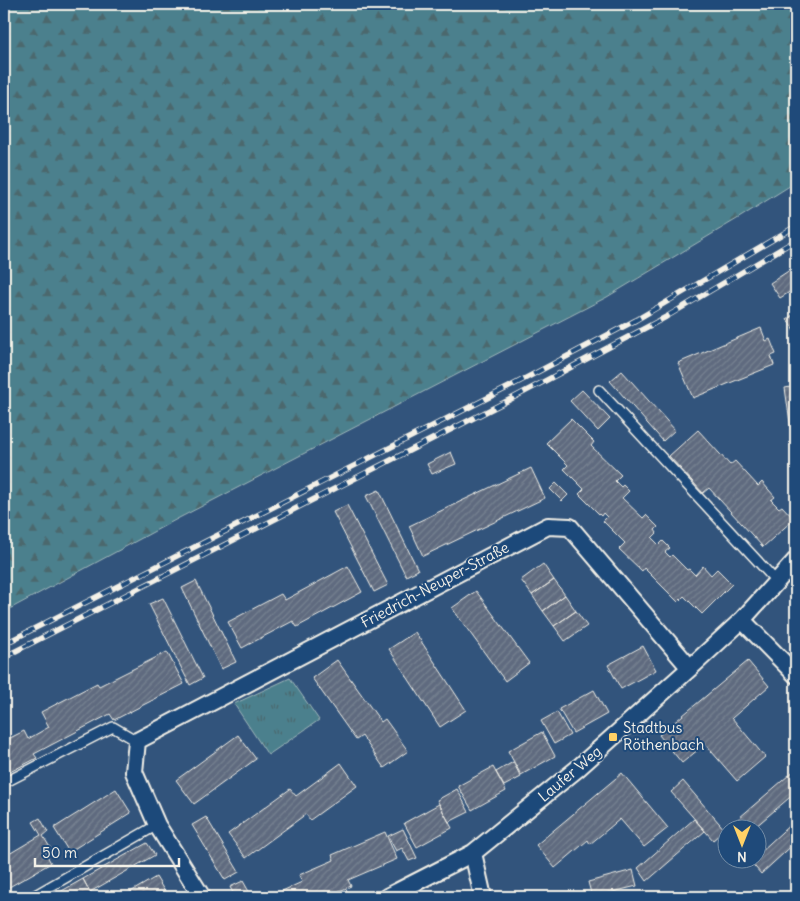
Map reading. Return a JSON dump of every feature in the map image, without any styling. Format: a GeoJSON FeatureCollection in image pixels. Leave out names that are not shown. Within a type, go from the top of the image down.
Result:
{"type":"FeatureCollection","features":[{"type":"Feature","properties":{"kind":"street","name":"Friedrich-Neuper-Straße"},"geometry":{"type":"LineString","coordinates":[[138,740],[548,526],[570,527],[690,668]]}},
{"type":"Feature","properties":{"kind":"street","name":"Laufer Weg"},"geometry":{"type":"LineString","coordinates":[[386,897],[473,853],[577,769],[742,620],[796,560]]}},
{"type":"Feature","properties":{"kind":"street"},"geometry":{"type":"LineString","coordinates":[[742,620],[796,675]]}},
{"type":"Feature","properties":{"kind":"street"},"geometry":{"type":"LineString","coordinates":[[138,740],[134,772],[157,825],[202,897]]}},
{"type":"Feature","properties":{"kind":"street"},"geometry":{"type":"LineString","coordinates":[[473,853],[482,897]]}},
{"type":"Feature","properties":{"kind":"lane"},"geometry":{"type":"LineString","coordinates":[[599,390],[776,582]]}},
{"type":"Feature","properties":{"kind":"lane"},"geometry":{"type":"LineString","coordinates":[[4,783],[113,727],[138,740]]}},
{"type":"Feature","properties":{"kind":"lane"},"geometry":{"type":"LineString","coordinates":[[32,897],[157,825]]}},
{"type":"Feature","properties":{"kind":"green space"},"geometry":{"type":"Polygon","coordinates":[[[4,4],[796,4],[796,182],[607,297],[179,518],[4,612],[4,4]]]}},
{"type":"Feature","properties":{"kind":"green space"},"geometry":{"type":"Polygon","coordinates":[[[290,678],[319,720],[268,755],[234,704],[290,678]]]}},
{"type":"Feature","properties":{"kind":"building"},"geometry":{"type":"Polygon","coordinates":[[[796,266],[796,288],[780,298],[770,283],[796,266]]]}},
{"type":"Feature","properties":{"kind":"building"},"geometry":{"type":"Polygon","coordinates":[[[796,313],[796,333],[787,319],[796,313]]]}},
{"type":"Feature","properties":{"kind":"building"},"geometry":{"type":"Polygon","coordinates":[[[761,328],[766,341],[770,339],[776,354],[771,356],[774,365],[693,398],[678,363],[761,328]]]}},
{"type":"Feature","properties":{"kind":"building"},"geometry":{"type":"Polygon","coordinates":[[[622,371],[675,430],[663,441],[610,381],[622,371]]]}},
{"type":"Feature","properties":{"kind":"building"},"geometry":{"type":"Polygon","coordinates":[[[796,386],[796,429],[791,430],[785,388],[796,386]]]}},
{"type":"Feature","properties":{"kind":"building"},"geometry":{"type":"Polygon","coordinates":[[[582,390],[610,419],[598,431],[570,401],[582,390]]]}},
{"type":"Feature","properties":{"kind":"building"},"geometry":{"type":"Polygon","coordinates":[[[571,419],[594,442],[591,446],[621,475],[615,481],[629,491],[622,498],[643,518],[646,515],[658,527],[655,530],[657,533],[652,538],[659,545],[663,541],[670,548],[665,552],[670,557],[672,555],[695,575],[703,566],[711,575],[717,569],[732,584],[702,614],[684,596],[678,602],[644,568],[642,571],[619,549],[625,543],[603,521],[607,517],[603,513],[601,516],[579,494],[584,489],[564,469],[568,465],[546,443],[571,419]]]}},
{"type":"Feature","properties":{"kind":"building"},"geometry":{"type":"Polygon","coordinates":[[[698,430],[730,465],[735,461],[758,486],[762,482],[775,497],[771,500],[779,508],[782,506],[794,519],[763,547],[709,488],[703,493],[669,456],[698,430]]]}},
{"type":"Feature","properties":{"kind":"building"},"geometry":{"type":"Polygon","coordinates":[[[451,452],[456,464],[432,474],[427,464],[451,452]]]}},
{"type":"Feature","properties":{"kind":"building"},"geometry":{"type":"Polygon","coordinates":[[[531,468],[545,498],[423,556],[409,526],[531,468]]]}},
{"type":"Feature","properties":{"kind":"building"},"geometry":{"type":"Polygon","coordinates":[[[556,483],[568,495],[562,501],[550,489],[556,483]]]}},
{"type":"Feature","properties":{"kind":"building"},"geometry":{"type":"Polygon","coordinates":[[[379,490],[418,570],[406,576],[366,496],[379,490]]]}},
{"type":"Feature","properties":{"kind":"building"},"geometry":{"type":"Polygon","coordinates":[[[347,505],[388,585],[374,592],[333,512],[347,505]]]}},
{"type":"Feature","properties":{"kind":"building"},"geometry":{"type":"Polygon","coordinates":[[[543,564],[554,580],[532,595],[521,580],[543,564]]]}},
{"type":"Feature","properties":{"kind":"building"},"geometry":{"type":"Polygon","coordinates":[[[348,566],[362,592],[297,627],[293,621],[242,648],[228,622],[281,594],[285,600],[348,566]]]}},
{"type":"Feature","properties":{"kind":"building"},"geometry":{"type":"Polygon","coordinates":[[[554,580],[565,595],[543,611],[532,595],[554,580]]]}},
{"type":"Feature","properties":{"kind":"building"},"geometry":{"type":"Polygon","coordinates":[[[196,581],[236,662],[221,669],[182,588],[196,581]]]}},
{"type":"Feature","properties":{"kind":"building"},"geometry":{"type":"Polygon","coordinates":[[[476,591],[529,663],[505,681],[452,608],[476,591]]]}},
{"type":"Feature","properties":{"kind":"building"},"geometry":{"type":"Polygon","coordinates":[[[565,595],[576,611],[554,626],[543,611],[565,595]]]}},
{"type":"Feature","properties":{"kind":"building"},"geometry":{"type":"Polygon","coordinates":[[[163,598],[203,678],[190,685],[149,604],[163,598]]]}},
{"type":"Feature","properties":{"kind":"building"},"geometry":{"type":"Polygon","coordinates":[[[576,611],[587,626],[565,641],[554,626],[576,611]]]}},
{"type":"Feature","properties":{"kind":"building"},"geometry":{"type":"Polygon","coordinates":[[[415,632],[466,710],[440,727],[389,649],[415,632]]]}},
{"type":"Feature","properties":{"kind":"building"},"geometry":{"type":"Polygon","coordinates":[[[643,646],[656,670],[621,689],[608,665],[643,646]]]}},
{"type":"Feature","properties":{"kind":"building"},"geometry":{"type":"Polygon","coordinates":[[[167,652],[184,684],[114,720],[110,714],[34,754],[37,758],[4,775],[4,741],[24,731],[28,739],[49,727],[41,712],[97,683],[99,686],[167,652]]]}},
{"type":"Feature","properties":{"kind":"building"},"geometry":{"type":"Polygon","coordinates":[[[337,660],[381,722],[385,719],[408,751],[384,768],[362,736],[356,740],[312,678],[337,660]]]}},
{"type":"Feature","properties":{"kind":"building"},"geometry":{"type":"Polygon","coordinates":[[[748,661],[769,686],[732,718],[765,757],[737,781],[705,744],[682,763],[659,735],[748,661]]]}},
{"type":"Feature","properties":{"kind":"building"},"geometry":{"type":"Polygon","coordinates":[[[594,690],[607,714],[573,733],[559,709],[594,690]]]}},
{"type":"Feature","properties":{"kind":"building"},"geometry":{"type":"Polygon","coordinates":[[[557,712],[570,735],[554,744],[541,721],[557,712]]]}},
{"type":"Feature","properties":{"kind":"building"},"geometry":{"type":"Polygon","coordinates":[[[542,732],[555,756],[521,775],[508,751],[542,732]]]}},
{"type":"Feature","properties":{"kind":"building"},"geometry":{"type":"Polygon","coordinates":[[[238,735],[256,759],[194,804],[176,780],[238,735]]]}},
{"type":"Feature","properties":{"kind":"building"},"geometry":{"type":"Polygon","coordinates":[[[513,762],[521,777],[504,786],[496,772],[513,762]]]}},
{"type":"Feature","properties":{"kind":"building"},"geometry":{"type":"Polygon","coordinates":[[[341,763],[357,786],[310,820],[306,814],[246,858],[228,834],[290,789],[296,796],[341,763]]]}},
{"type":"Feature","properties":{"kind":"building"},"geometry":{"type":"Polygon","coordinates":[[[493,767],[506,791],[472,810],[458,786],[493,767]]]}},
{"type":"Feature","properties":{"kind":"building"},"geometry":{"type":"Polygon","coordinates":[[[796,769],[796,792],[766,818],[739,818],[796,769]]]}},
{"type":"Feature","properties":{"kind":"building"},"geometry":{"type":"Polygon","coordinates":[[[622,773],[668,828],[644,847],[620,819],[590,844],[588,840],[555,868],[536,845],[622,773]]]}},
{"type":"Feature","properties":{"kind":"building"},"geometry":{"type":"Polygon","coordinates":[[[683,781],[718,822],[718,836],[713,840],[671,792],[683,781]]]}},
{"type":"Feature","properties":{"kind":"building"},"geometry":{"type":"Polygon","coordinates":[[[116,789],[131,813],[69,852],[54,828],[116,789]]]}},
{"type":"Feature","properties":{"kind":"building"},"geometry":{"type":"Polygon","coordinates":[[[457,789],[469,812],[449,822],[437,800],[457,789]]]}},
{"type":"Feature","properties":{"kind":"building"},"geometry":{"type":"Polygon","coordinates":[[[439,804],[452,828],[417,847],[404,823],[439,804]]]}},
{"type":"Feature","properties":{"kind":"building"},"geometry":{"type":"Polygon","coordinates":[[[206,817],[239,872],[225,880],[192,825],[206,817]]]}},
{"type":"Feature","properties":{"kind":"building"},"geometry":{"type":"Polygon","coordinates":[[[40,818],[48,832],[43,836],[51,849],[45,852],[51,863],[4,890],[4,857],[41,835],[33,822],[40,818]]]}},
{"type":"Feature","properties":{"kind":"building"},"geometry":{"type":"Polygon","coordinates":[[[694,819],[705,831],[647,881],[638,868],[694,819]]]}},
{"type":"Feature","properties":{"kind":"building"},"geometry":{"type":"Polygon","coordinates":[[[794,821],[796,824],[796,842],[768,868],[768,845],[794,821]]]}},
{"type":"Feature","properties":{"kind":"building"},"geometry":{"type":"Polygon","coordinates":[[[403,829],[417,858],[409,861],[402,848],[396,851],[388,836],[403,829]]]}},
{"type":"Feature","properties":{"kind":"building"},"geometry":{"type":"Polygon","coordinates":[[[385,832],[397,859],[348,880],[351,886],[326,897],[269,897],[302,882],[299,875],[334,860],[332,855],[385,832]]]}},
{"type":"Feature","properties":{"kind":"building"},"geometry":{"type":"Polygon","coordinates":[[[147,843],[155,855],[90,892],[83,879],[147,843]]]}},
{"type":"Feature","properties":{"kind":"building"},"geometry":{"type":"Polygon","coordinates":[[[756,868],[768,868],[761,874],[756,868]]]}},
{"type":"Feature","properties":{"kind":"building"},"geometry":{"type":"Polygon","coordinates":[[[633,870],[637,886],[592,897],[588,882],[633,870]]]}},
{"type":"Feature","properties":{"kind":"building"},"geometry":{"type":"Polygon","coordinates":[[[156,877],[168,897],[129,897],[127,894],[156,877]]]}},
{"type":"Feature","properties":{"kind":"building"},"geometry":{"type":"Polygon","coordinates":[[[83,879],[91,894],[85,897],[51,897],[83,879]]]}},
{"type":"Feature","properties":{"kind":"building"},"geometry":{"type":"Polygon","coordinates":[[[243,881],[252,897],[235,897],[230,887],[243,881]]]}},
{"type":"Feature","properties":{"kind":"building"},"geometry":{"type":"Polygon","coordinates":[[[757,893],[758,897],[716,897],[757,893]]]}},
{"type":"Feature","properties":{"kind":"railway"},"geometry":{"type":"LineString","coordinates":[[4,644],[509,387],[636,320],[796,226]]}},
{"type":"Feature","properties":{"kind":"railway"},"geometry":{"type":"LineString","coordinates":[[4,657],[509,400],[666,317],[796,240]]}},
{"type":"Feature","properties":{"kind":"place","name":"Stadtbus Röthenbach"},"geometry":{"type":"Point","coordinates":[613,737]}}]}
